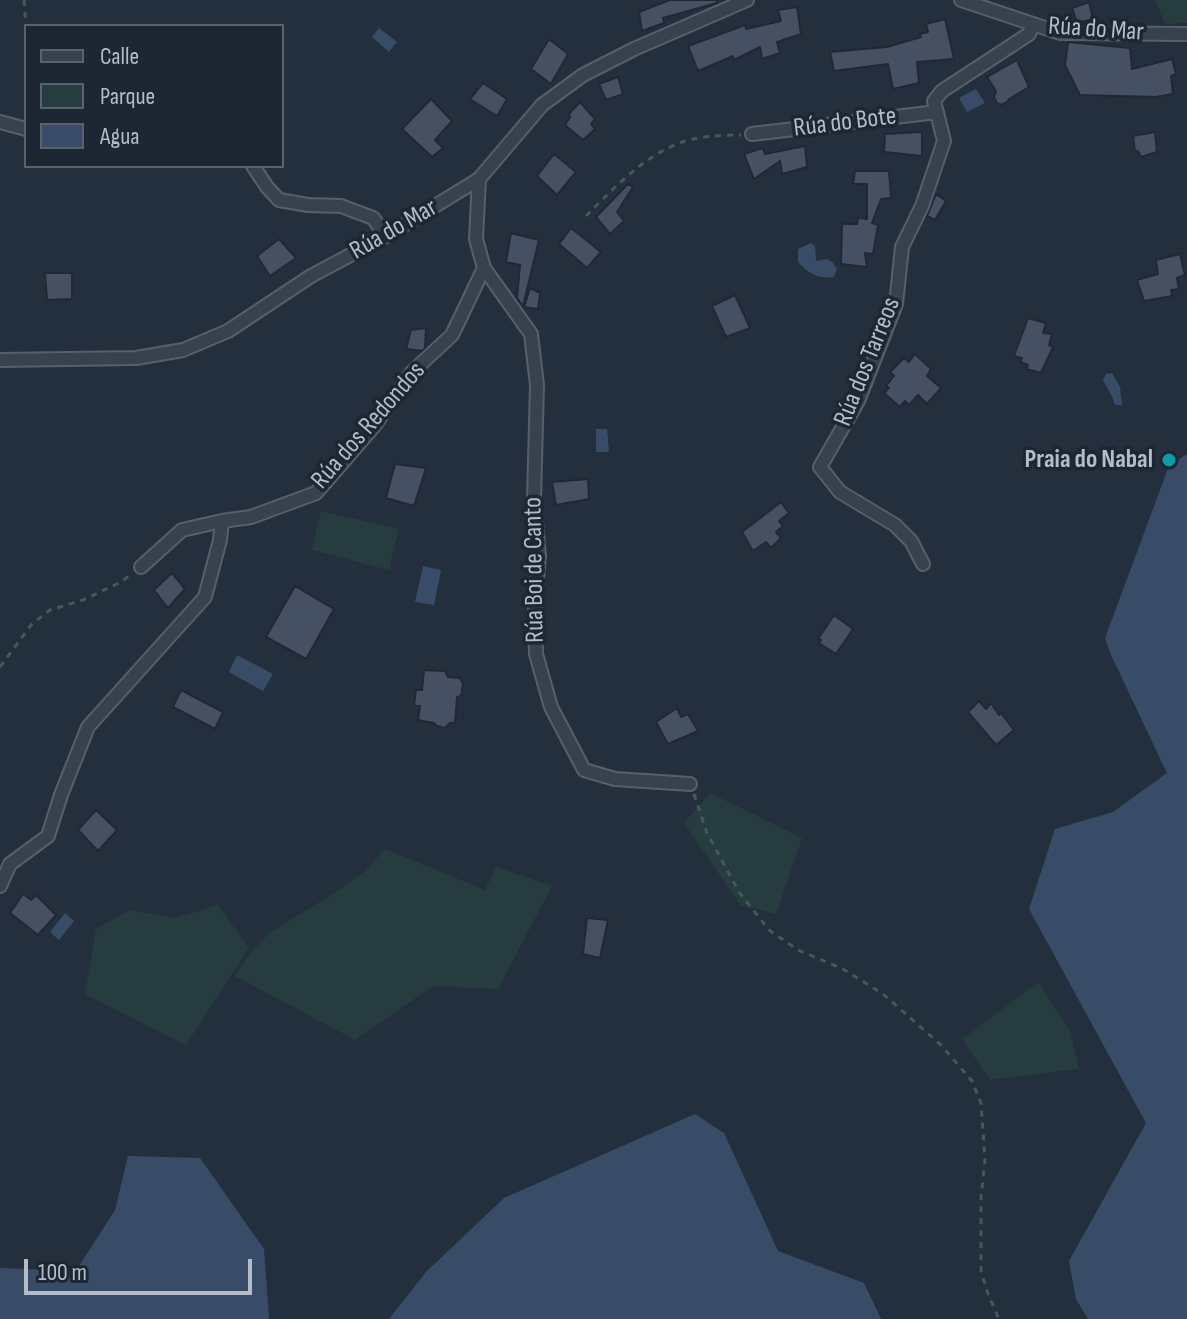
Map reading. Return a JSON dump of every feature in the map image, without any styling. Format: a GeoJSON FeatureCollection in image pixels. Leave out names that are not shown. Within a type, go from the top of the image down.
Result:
{"type":"FeatureCollection","features":[{"type":"Feature","properties":{"kind":"street","name":"Rúa do Mar"},"geometry":{"type":"LineString","coordinates":[[0,360],[136,358],[183,350],[228,331],[311,276],[386,236],[479,179],[542,105],[583,75],[634,49],[747,0]]}},
{"type":"Feature","properties":{"kind":"street","name":"Rúa do Mar"},"geometry":{"type":"LineString","coordinates":[[961,0],[1060,33],[1187,34]]}},
{"type":"Feature","properties":{"kind":"street"},"geometry":{"type":"LineString","coordinates":[[937,112],[934,101],[942,91],[1029,34],[1033,24]]}},
{"type":"Feature","properties":{"kind":"street","name":"Rúa do Bote"},"geometry":{"type":"LineString","coordinates":[[752,134],[937,112]]}},
{"type":"Feature","properties":{"kind":"street","name":"Rúa dos Tarreos"},"geometry":{"type":"LineString","coordinates":[[923,564],[911,541],[895,525],[840,492],[820,467],[858,401],[896,304],[902,247],[922,206],[944,141],[937,112]]}},
{"type":"Feature","properties":{"kind":"street"},"geometry":{"type":"LineString","coordinates":[[0,122],[24,128]]}},
{"type":"Feature","properties":{"kind":"street"},"geometry":{"type":"LineString","coordinates":[[254,168],[279,200],[341,206],[373,218],[386,236]]}},
{"type":"Feature","properties":{"kind":"street"},"geometry":{"type":"LineString","coordinates":[[479,179],[476,239],[484,268]]}},
{"type":"Feature","properties":{"kind":"street","name":"Rúa dos Redondos"},"geometry":{"type":"LineString","coordinates":[[141,567],[182,530],[251,517],[316,493],[375,425],[411,373],[452,335],[484,268]]}},
{"type":"Feature","properties":{"kind":"street","name":"Rúa Boi de Canto"},"geometry":{"type":"LineString","coordinates":[[484,268],[531,334],[537,385],[534,500],[539,556],[535,600],[536,654],[551,707],[584,770],[615,779],[690,784]]}},
{"type":"Feature","properties":{"kind":"street"},"geometry":{"type":"LineString","coordinates":[[0,886],[10,864],[48,836],[88,727],[205,597],[222,521]]}},
{"type":"Feature","properties":{"kind":"path"},"geometry":{"type":"LineString","coordinates":[[24,0],[26,24]]}},
{"type":"Feature","properties":{"kind":"path"},"geometry":{"type":"LineString","coordinates":[[586,216],[639,165],[660,152],[685,141],[752,134]]}},
{"type":"Feature","properties":{"kind":"path"},"geometry":{"type":"LineString","coordinates":[[0,667],[31,625],[50,610],[83,600],[121,582],[141,567]]}},
{"type":"Feature","properties":{"kind":"path"},"geometry":{"type":"LineString","coordinates":[[690,784],[707,833],[739,892],[769,930],[798,950],[843,969],[883,994],[941,1045],[972,1081],[981,1103],[985,1159],[981,1198],[981,1271],[999,1319]]}},
{"type":"Feature","properties":{"kind":"green space"},"geometry":{"type":"Polygon","coordinates":[[[1155,0],[1187,0],[1187,23],[1165,24],[1155,0]]]}},
{"type":"Feature","properties":{"kind":"green space"},"geometry":{"type":"Polygon","coordinates":[[[321,511],[399,529],[389,570],[312,550],[321,511]]]}},
{"type":"Feature","properties":{"kind":"green space"},"geometry":{"type":"Polygon","coordinates":[[[710,793],[802,838],[776,914],[740,905],[684,823],[710,793]]]}},
{"type":"Feature","properties":{"kind":"green space"},"geometry":{"type":"Polygon","coordinates":[[[385,849],[485,890],[496,867],[552,886],[498,989],[433,986],[355,1040],[235,976],[269,933],[364,872],[385,849]]]}},
{"type":"Feature","properties":{"kind":"green space"},"geometry":{"type":"Polygon","coordinates":[[[218,905],[249,948],[186,1045],[85,994],[96,929],[130,910],[175,918],[218,905]]]}},
{"type":"Feature","properties":{"kind":"green space"},"geometry":{"type":"Polygon","coordinates":[[[1038,982],[1070,1031],[1079,1069],[990,1080],[962,1039],[1038,982]]]}},
{"type":"Feature","properties":{"kind":"water"},"geometry":{"type":"Polygon","coordinates":[[[379,28],[397,42],[389,52],[372,37],[379,28]]]}},
{"type":"Feature","properties":{"kind":"water"},"geometry":{"type":"Polygon","coordinates":[[[976,89],[985,103],[967,112],[959,98],[976,89]]]}},
{"type":"Feature","properties":{"kind":"water"},"geometry":{"type":"Polygon","coordinates":[[[811,243],[815,246],[816,261],[827,259],[833,263],[837,269],[834,277],[814,275],[798,262],[798,249],[811,243]]]}},
{"type":"Feature","properties":{"kind":"water"},"geometry":{"type":"Polygon","coordinates":[[[1112,373],[1120,387],[1122,405],[1115,405],[1103,380],[1106,374],[1112,373]]]}},
{"type":"Feature","properties":{"kind":"water"},"geometry":{"type":"Polygon","coordinates":[[[596,429],[607,429],[609,452],[596,452],[596,429]]]}},
{"type":"Feature","properties":{"kind":"water"},"geometry":{"type":"Polygon","coordinates":[[[1187,454],[1187,1319],[1088,1319],[1076,1299],[1069,1261],[1146,1123],[1029,909],[1055,829],[1113,812],[1167,773],[1105,638],[1169,466],[1187,454]]]}},
{"type":"Feature","properties":{"kind":"water"},"geometry":{"type":"Polygon","coordinates":[[[423,566],[441,570],[434,605],[415,602],[423,566]]]}},
{"type":"Feature","properties":{"kind":"water"},"geometry":{"type":"Polygon","coordinates":[[[237,655],[273,674],[263,691],[229,672],[237,655]]]}},
{"type":"Feature","properties":{"kind":"water"},"geometry":{"type":"Polygon","coordinates":[[[65,913],[74,921],[59,940],[50,932],[65,913]]]}},
{"type":"Feature","properties":{"kind":"water"},"geometry":{"type":"Polygon","coordinates":[[[695,1114],[724,1133],[778,1251],[864,1283],[881,1319],[389,1319],[426,1272],[504,1198],[695,1114]]]}},
{"type":"Feature","properties":{"kind":"water"},"geometry":{"type":"Polygon","coordinates":[[[128,1156],[200,1158],[264,1249],[269,1319],[0,1319],[0,1268],[76,1271],[115,1210],[128,1156]]]}},
{"type":"Feature","properties":{"kind":"building"},"geometry":{"type":"Polygon","coordinates":[[[670,0],[717,0],[717,3],[663,18],[664,23],[642,31],[639,12],[670,0]]]}},
{"type":"Feature","properties":{"kind":"building"},"geometry":{"type":"Polygon","coordinates":[[[1089,2],[1093,19],[1077,23],[1072,8],[1089,2]]]}},
{"type":"Feature","properties":{"kind":"building"},"geometry":{"type":"Polygon","coordinates":[[[797,7],[801,34],[777,42],[780,53],[762,59],[760,47],[734,60],[733,56],[698,71],[688,46],[745,25],[746,29],[781,21],[778,10],[797,7]]]}},
{"type":"Feature","properties":{"kind":"building"},"geometry":{"type":"Polygon","coordinates":[[[945,19],[954,59],[917,62],[919,83],[893,89],[888,64],[834,71],[830,52],[887,47],[921,37],[920,34],[928,32],[926,24],[945,19]]]}},
{"type":"Feature","properties":{"kind":"building"},"geometry":{"type":"Polygon","coordinates":[[[549,39],[568,54],[551,84],[531,69],[549,39]]]}},
{"type":"Feature","properties":{"kind":"building"},"geometry":{"type":"Polygon","coordinates":[[[1068,42],[1130,48],[1132,69],[1172,59],[1176,74],[1171,76],[1173,94],[1156,97],[1080,95],[1065,65],[1068,42]]]}},
{"type":"Feature","properties":{"kind":"building"},"geometry":{"type":"Polygon","coordinates":[[[1017,60],[1029,87],[1001,105],[994,97],[996,91],[987,77],[1017,60]]]}},
{"type":"Feature","properties":{"kind":"building"},"geometry":{"type":"Polygon","coordinates":[[[618,77],[623,94],[606,100],[599,84],[618,77]]]}},
{"type":"Feature","properties":{"kind":"building"},"geometry":{"type":"Polygon","coordinates":[[[483,83],[507,99],[497,116],[470,99],[483,83]]]}},
{"type":"Feature","properties":{"kind":"building"},"geometry":{"type":"Polygon","coordinates":[[[431,99],[452,121],[435,140],[443,148],[432,157],[402,129],[431,99]]]}},
{"type":"Feature","properties":{"kind":"building"},"geometry":{"type":"Polygon","coordinates":[[[580,102],[595,119],[591,124],[595,129],[583,140],[565,125],[569,114],[580,102]]]}},
{"type":"Feature","properties":{"kind":"building"},"geometry":{"type":"Polygon","coordinates":[[[922,132],[922,156],[884,152],[885,134],[922,132]]]}},
{"type":"Feature","properties":{"kind":"building"},"geometry":{"type":"Polygon","coordinates":[[[1155,132],[1157,152],[1141,157],[1138,151],[1135,152],[1133,136],[1155,132]]]}},
{"type":"Feature","properties":{"kind":"building"},"geometry":{"type":"Polygon","coordinates":[[[805,146],[807,167],[782,174],[780,161],[754,179],[744,154],[763,148],[765,154],[805,146]]]}},
{"type":"Feature","properties":{"kind":"building"},"geometry":{"type":"Polygon","coordinates":[[[554,154],[576,172],[557,195],[537,176],[554,154]]]}},
{"type":"Feature","properties":{"kind":"building"},"geometry":{"type":"Polygon","coordinates":[[[855,171],[889,171],[891,198],[881,199],[872,223],[878,225],[873,254],[865,253],[867,267],[841,264],[842,224],[857,224],[858,218],[867,219],[867,184],[853,184],[855,171]]]}},
{"type":"Feature","properties":{"kind":"building"},"geometry":{"type":"Polygon","coordinates":[[[628,184],[633,187],[617,212],[624,221],[610,234],[596,217],[628,184]]]}},
{"type":"Feature","properties":{"kind":"building"},"geometry":{"type":"Polygon","coordinates":[[[936,194],[946,201],[935,220],[927,216],[936,194]]]}},
{"type":"Feature","properties":{"kind":"building"},"geometry":{"type":"Polygon","coordinates":[[[571,228],[601,252],[587,268],[559,244],[571,228]]]}},
{"type":"Feature","properties":{"kind":"building"},"geometry":{"type":"Polygon","coordinates":[[[511,233],[539,240],[523,306],[517,298],[520,265],[506,262],[511,233]]]}},
{"type":"Feature","properties":{"kind":"building"},"geometry":{"type":"Polygon","coordinates":[[[279,239],[296,258],[270,276],[257,256],[279,239]]]}},
{"type":"Feature","properties":{"kind":"building"},"geometry":{"type":"Polygon","coordinates":[[[1180,254],[1185,275],[1177,278],[1179,289],[1171,290],[1172,296],[1144,301],[1137,280],[1158,274],[1156,260],[1180,254]]]}},
{"type":"Feature","properties":{"kind":"building"},"geometry":{"type":"Polygon","coordinates":[[[45,273],[72,273],[72,299],[47,300],[45,273]]]}},
{"type":"Feature","properties":{"kind":"building"},"geometry":{"type":"Polygon","coordinates":[[[530,288],[540,293],[538,309],[524,307],[530,288]]]}},
{"type":"Feature","properties":{"kind":"building"},"geometry":{"type":"Polygon","coordinates":[[[735,295],[750,328],[726,337],[712,306],[735,295]]]}},
{"type":"Feature","properties":{"kind":"building"},"geometry":{"type":"Polygon","coordinates":[[[1028,318],[1046,323],[1043,333],[1052,334],[1049,345],[1053,347],[1041,373],[1026,369],[1028,365],[1020,362],[1022,358],[1014,356],[1028,318]]]}},
{"type":"Feature","properties":{"kind":"building"},"geometry":{"type":"Polygon","coordinates":[[[426,328],[425,348],[422,351],[406,349],[411,330],[426,328]]]}},
{"type":"Feature","properties":{"kind":"building"},"geometry":{"type":"Polygon","coordinates":[[[915,354],[931,369],[927,376],[941,388],[927,404],[918,395],[909,405],[905,401],[900,407],[884,393],[894,376],[890,372],[904,358],[909,362],[915,354]]]}},
{"type":"Feature","properties":{"kind":"building"},"geometry":{"type":"Polygon","coordinates":[[[395,464],[426,468],[414,506],[386,498],[395,464]]]}},
{"type":"Feature","properties":{"kind":"building"},"geometry":{"type":"Polygon","coordinates":[[[588,479],[589,499],[556,505],[552,482],[588,479]]]}},
{"type":"Feature","properties":{"kind":"building"},"geometry":{"type":"Polygon","coordinates":[[[781,502],[789,513],[779,521],[783,526],[776,532],[781,538],[771,548],[766,542],[753,551],[742,532],[781,502]]]}},
{"type":"Feature","properties":{"kind":"building"},"geometry":{"type":"Polygon","coordinates":[[[172,573],[185,589],[168,608],[154,590],[172,573]]]}},
{"type":"Feature","properties":{"kind":"building"},"geometry":{"type":"Polygon","coordinates":[[[295,586],[334,609],[306,659],[266,637],[295,586]]]}},
{"type":"Feature","properties":{"kind":"building"},"geometry":{"type":"Polygon","coordinates":[[[834,615],[853,629],[836,654],[819,643],[821,640],[818,639],[834,615]]]}},
{"type":"Feature","properties":{"kind":"building"},"geometry":{"type":"Polygon","coordinates":[[[424,670],[445,671],[448,677],[460,678],[463,684],[461,696],[457,697],[455,723],[445,728],[418,720],[420,706],[414,706],[416,690],[422,690],[424,670]]]}},
{"type":"Feature","properties":{"kind":"building"},"geometry":{"type":"Polygon","coordinates":[[[181,690],[223,712],[215,729],[173,707],[181,690]]]}},
{"type":"Feature","properties":{"kind":"building"},"geometry":{"type":"Polygon","coordinates":[[[979,701],[986,709],[991,703],[1014,730],[996,745],[968,712],[979,701]]]}},
{"type":"Feature","properties":{"kind":"building"},"geometry":{"type":"Polygon","coordinates":[[[677,708],[681,717],[688,714],[698,731],[668,744],[656,722],[677,708]]]}},
{"type":"Feature","properties":{"kind":"building"},"geometry":{"type":"Polygon","coordinates":[[[96,810],[117,830],[98,851],[78,830],[96,810]]]}},
{"type":"Feature","properties":{"kind":"building"},"geometry":{"type":"Polygon","coordinates":[[[23,894],[31,900],[36,895],[56,915],[38,935],[10,913],[23,894]]]}},
{"type":"Feature","properties":{"kind":"building"},"geometry":{"type":"Polygon","coordinates":[[[587,918],[608,920],[600,958],[583,954],[587,918]]]}},
{"type":"Feature","properties":{"kind":"place","name":"Praia do Nabal"},"geometry":{"type":"Point","coordinates":[1169,460]}}]}
